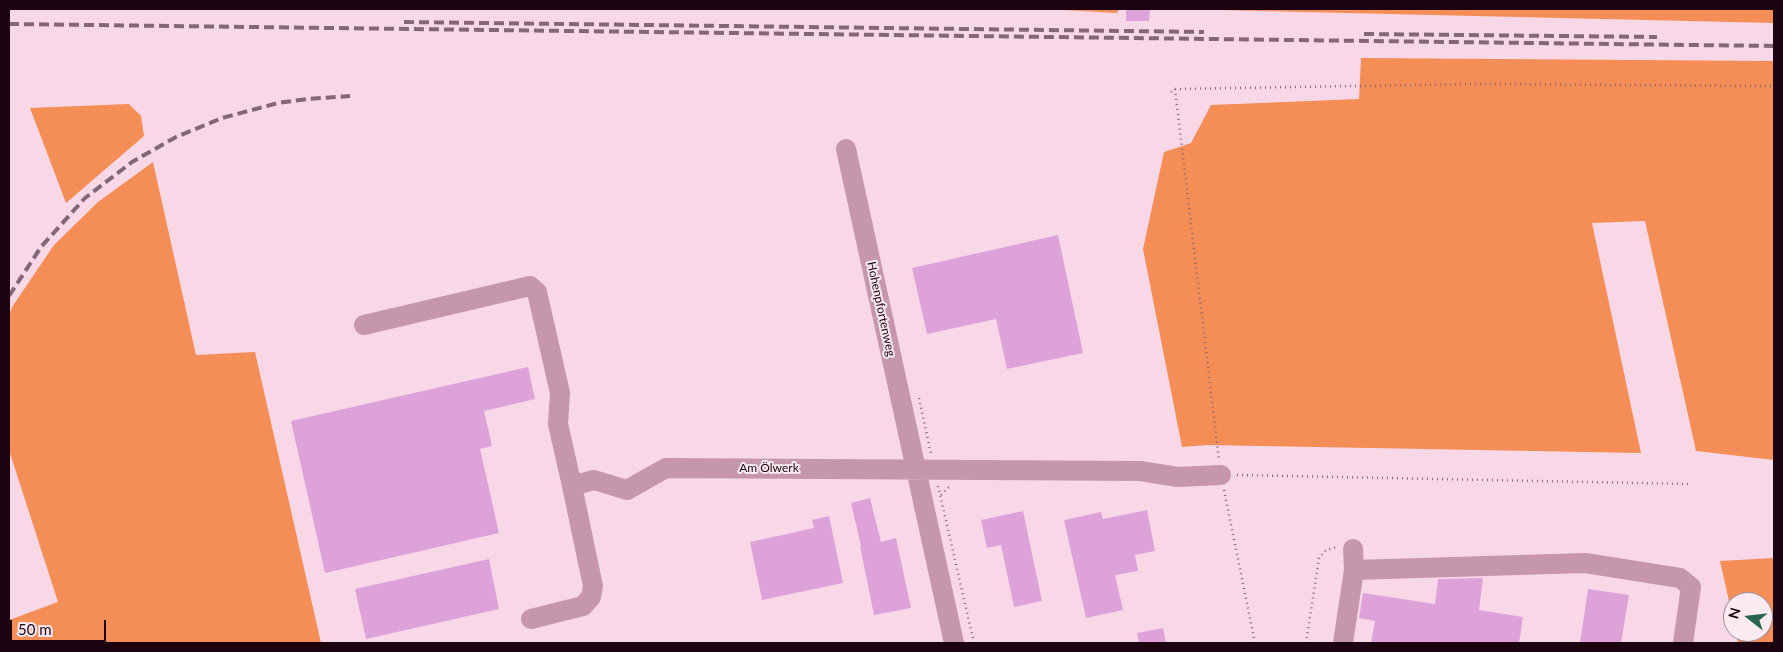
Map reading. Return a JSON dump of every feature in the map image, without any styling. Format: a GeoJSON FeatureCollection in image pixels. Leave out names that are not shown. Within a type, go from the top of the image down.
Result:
{"type":"FeatureCollection","features":[{"type":"Feature","properties":{"kind":"street","name":"Hohenpfortenweg"},"geometry":{"type":"LineString","coordinates":[[846,149],[875,243],[926,469],[954,643]]}},
{"type":"Feature","properties":{"kind":"street"},"geometry":{"type":"LineString","coordinates":[[364,326],[530,286],[536,292],[560,393],[558,424],[593,586],[591,597],[583,606],[531,619]]}},
{"type":"Feature","properties":{"kind":"street","name":"Am Ölwerk"},"geometry":{"type":"LineString","coordinates":[[572,486],[594,480],[627,490],[666,468],[926,469]]}},
{"type":"Feature","properties":{"kind":"street"},"geometry":{"type":"LineString","coordinates":[[926,469],[1140,471],[1178,477],[1221,475]]}},
{"type":"Feature","properties":{"kind":"street"},"geometry":{"type":"LineString","coordinates":[[1343,643],[1354,570],[1353,549]]}},
{"type":"Feature","properties":{"kind":"street"},"geometry":{"type":"LineString","coordinates":[[1354,570],[1585,563],[1680,578],[1691,587],[1683,643]]}},
{"type":"Feature","properties":{"kind":"path"},"geometry":{"type":"LineString","coordinates":[[1171,92],[1175,90],[1475,84],[1774,86]]}},
{"type":"Feature","properties":{"kind":"path"},"geometry":{"type":"LineString","coordinates":[[1175,90],[1221,475],[1255,643]]}},
{"type":"Feature","properties":{"kind":"path"},"geometry":{"type":"LineString","coordinates":[[918,393],[926,469],[974,643]]}},
{"type":"Feature","properties":{"kind":"path"},"geometry":{"type":"LineString","coordinates":[[1221,475],[1689,484]]}},
{"type":"Feature","properties":{"kind":"path"},"geometry":{"type":"LineString","coordinates":[[1306,643],[1320,558],[1326,550],[1336,547],[1353,549]]}},
{"type":"Feature","properties":{"kind":"shaded area"},"geometry":{"type":"Polygon","coordinates":[[[1045,9],[1119,9],[1117,13],[1045,9]]]}},
{"type":"Feature","properties":{"kind":"shaded area"},"geometry":{"type":"Polygon","coordinates":[[[1176,9],[1774,9],[1774,23],[1176,9]]]}},
{"type":"Feature","properties":{"kind":"shaded area"},"geometry":{"type":"Polygon","coordinates":[[[1361,58],[1774,61],[1774,460],[1696,451],[1645,221],[1592,223],[1641,453],[1207,445],[1182,447],[1143,249],[1164,152],[1191,143],[1211,105],[1359,99],[1361,58]]]}},
{"type":"Feature","properties":{"kind":"shaded area"},"geometry":{"type":"Polygon","coordinates":[[[129,104],[141,116],[144,136],[66,203],[30,108],[129,104]]]}},
{"type":"Feature","properties":{"kind":"shaded area"},"geometry":{"type":"Polygon","coordinates":[[[153,162],[196,355],[255,352],[321,643],[9,643],[9,620],[58,602],[9,450],[9,315],[12,307],[54,245],[98,202],[153,162]]]}},
{"type":"Feature","properties":{"kind":"shaded area"},"geometry":{"type":"Polygon","coordinates":[[[1774,558],[1774,643],[1738,643],[1773,642],[1773,592],[1727,592],[1720,561],[1774,558]]]}},
{"type":"Feature","properties":{"kind":"building"},"geometry":{"type":"Polygon","coordinates":[[[1126,9],[1150,9],[1149,21],[1126,21],[1126,9]]]}},
{"type":"Feature","properties":{"kind":"building"},"geometry":{"type":"Polygon","coordinates":[[[1058,235],[1083,353],[1007,369],[996,319],[927,334],[912,268],[1058,235]]]}},
{"type":"Feature","properties":{"kind":"building"},"geometry":{"type":"Polygon","coordinates":[[[528,367],[535,399],[484,411],[492,446],[480,449],[499,533],[325,573],[291,421],[528,367]]]}},
{"type":"Feature","properties":{"kind":"building"},"geometry":{"type":"Polygon","coordinates":[[[870,498],[881,542],[896,538],[911,608],[874,615],[851,503],[870,498]]]}},
{"type":"Feature","properties":{"kind":"building"},"geometry":{"type":"Polygon","coordinates":[[[1147,510],[1155,551],[1135,555],[1138,571],[1115,575],[1123,610],[1086,618],[1064,520],[1101,512],[1103,519],[1147,510]]]}},
{"type":"Feature","properties":{"kind":"building"},"geometry":{"type":"Polygon","coordinates":[[[1023,511],[1042,601],[1014,607],[1001,545],[987,548],[981,520],[1023,511]]]}},
{"type":"Feature","properties":{"kind":"building"},"geometry":{"type":"Polygon","coordinates":[[[829,516],[843,583],[762,600],[750,542],[814,528],[812,520],[829,516]]]}},
{"type":"Feature","properties":{"kind":"building"},"geometry":{"type":"Polygon","coordinates":[[[489,559],[499,609],[366,639],[355,589],[489,559]]]}},
{"type":"Feature","properties":{"kind":"building"},"geometry":{"type":"Polygon","coordinates":[[[1483,578],[1479,610],[1523,617],[1519,643],[1371,643],[1375,621],[1359,618],[1363,593],[1435,604],[1438,579],[1483,578]]]}},
{"type":"Feature","properties":{"kind":"building"},"geometry":{"type":"Polygon","coordinates":[[[1588,589],[1629,595],[1621,643],[1580,643],[1588,589]]]}},
{"type":"Feature","properties":{"kind":"building"},"geometry":{"type":"Polygon","coordinates":[[[1163,628],[1166,643],[1139,643],[1137,633],[1163,628]]]}},
{"type":"Feature","properties":{"kind":"railway"},"geometry":{"type":"LineString","coordinates":[[404,22],[1204,32]]}},
{"type":"Feature","properties":{"kind":"railway"},"geometry":{"type":"LineString","coordinates":[[9,24],[1774,46]]}},
{"type":"Feature","properties":{"kind":"railway"},"geometry":{"type":"LineString","coordinates":[[1364,34],[1657,37]]}},
{"type":"Feature","properties":{"kind":"railway"},"geometry":{"type":"LineString","coordinates":[[9,296],[41,247],[85,198],[132,162],[176,137],[222,118],[278,103],[350,96]]}}]}
